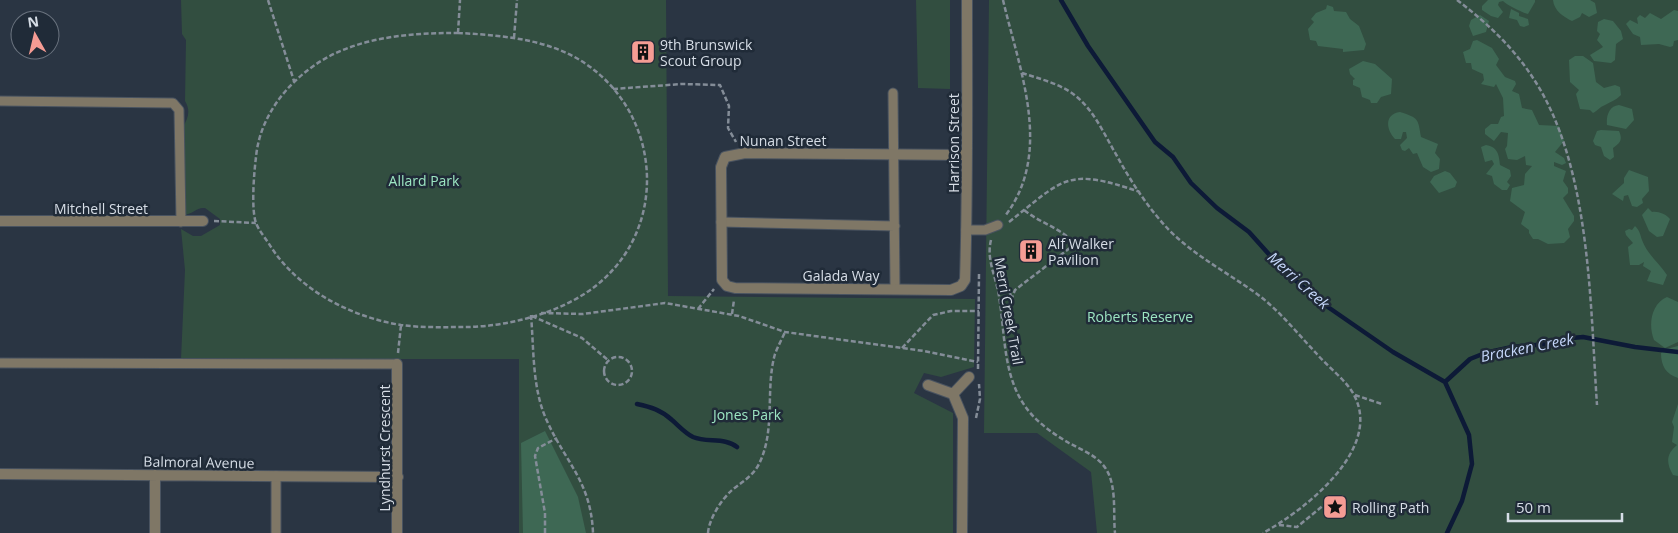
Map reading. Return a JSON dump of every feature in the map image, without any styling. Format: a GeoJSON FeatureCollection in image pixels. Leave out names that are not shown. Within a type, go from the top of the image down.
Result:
{"type":"FeatureCollection","features":[{"type":"Feature","properties":{"kind":"street","name":"Harrison Street"},"geometry":{"type":"LineString","coordinates":[[961,286],[965,280],[967,0]]}},
{"type":"Feature","properties":{"kind":"street","name":"Nunan Street"},"geometry":{"type":"LineString","coordinates":[[722,280],[721,167],[725,157],[744,153],[966,155]]}},
{"type":"Feature","properties":{"kind":"street","name":"Mitchell Street"},"geometry":{"type":"LineString","coordinates":[[0,221],[203,221]]}},
{"type":"Feature","properties":{"kind":"street","name":"Galada Way"},"geometry":{"type":"LineString","coordinates":[[722,280],[727,286],[735,288],[951,290],[961,286]]}},
{"type":"Feature","properties":{"kind":"street","name":"Lyndhurst Crescent"},"geometry":{"type":"LineString","coordinates":[[397,533],[398,364]]}},
{"type":"Feature","properties":{"kind":"street"},"geometry":{"type":"LineString","coordinates":[[953,394],[974,379]]}},
{"type":"Feature","properties":{"kind":"street"},"geometry":{"type":"LineString","coordinates":[[928,385],[953,394],[963,418],[962,533]]}},
{"type":"Feature","properties":{"kind":"street","name":"Balmoral Avenue"},"geometry":{"type":"LineString","coordinates":[[0,474],[398,476]]}},
{"type":"Feature","properties":{"kind":"street"},"geometry":{"type":"LineString","coordinates":[[155,475],[155,533]]}},
{"type":"Feature","properties":{"kind":"lane"},"geometry":{"type":"LineString","coordinates":[[893,92],[892,154],[895,172],[895,289]]}},
{"type":"Feature","properties":{"kind":"lane"},"geometry":{"type":"LineString","coordinates":[[0,101],[173,103],[179,110],[181,222]]}},
{"type":"Feature","properties":{"kind":"lane"},"geometry":{"type":"LineString","coordinates":[[720,222],[895,226]]}},
{"type":"Feature","properties":{"kind":"lane"},"geometry":{"type":"LineString","coordinates":[[966,230],[985,230],[998,225]]}},
{"type":"Feature","properties":{"kind":"lane"},"geometry":{"type":"LineString","coordinates":[[0,364],[398,364]]}},
{"type":"Feature","properties":{"kind":"lane"},"geometry":{"type":"LineString","coordinates":[[276,476],[276,533]]}},
{"type":"Feature","properties":{"kind":"path"},"geometry":{"type":"LineString","coordinates":[[268,0],[294,82]]}},
{"type":"Feature","properties":{"kind":"path"},"geometry":{"type":"LineString","coordinates":[[458,33],[460,0]]}},
{"type":"Feature","properties":{"kind":"path"},"geometry":{"type":"LineString","coordinates":[[514,38],[517,0]]}},
{"type":"Feature","properties":{"kind":"path","name":"Merri Creek Trail"},"geometry":{"type":"LineString","coordinates":[[1004,0],[1029,109],[1027,163],[1016,202],[998,225],[993,234],[989,250],[1011,376],[1027,408],[1046,427],[1098,459],[1106,468],[1112,487],[1115,533]]}},
{"type":"Feature","properties":{"kind":"path"},"geometry":{"type":"LineString","coordinates":[[1456,0],[1493,29],[1533,78],[1559,130],[1582,226],[1591,312],[1597,406]]}},
{"type":"Feature","properties":{"kind":"path"},"geometry":{"type":"LineString","coordinates":[[458,33],[514,38],[571,55],[593,69],[613,89],[631,114],[644,147],[648,178],[644,212],[631,244],[611,271],[597,284],[571,302],[504,323],[470,327],[401,325],[330,301],[304,284],[280,260],[256,223],[255,169],[260,136],[280,98],[294,82],[330,56],[365,44],[410,34],[458,33]]}},
{"type":"Feature","properties":{"kind":"path"},"geometry":{"type":"LineString","coordinates":[[1022,73],[1055,84],[1080,100],[1097,122],[1140,192],[1161,221],[1186,247],[1260,296],[1286,320],[1354,394],[1362,421],[1356,444],[1338,473],[1305,504],[1278,525],[1264,533]]}},
{"type":"Feature","properties":{"kind":"path"},"geometry":{"type":"LineString","coordinates":[[613,89],[691,84],[720,85],[729,106],[728,128],[744,153]]}},
{"type":"Feature","properties":{"kind":"path"},"geometry":{"type":"LineString","coordinates":[[998,225],[1007,224],[1050,188],[1077,178],[1098,180],[1140,192]]}},
{"type":"Feature","properties":{"kind":"path"},"geometry":{"type":"LineString","coordinates":[[1002,324],[1015,290],[1075,244],[1066,234],[1050,227],[1024,210]]}},
{"type":"Feature","properties":{"kind":"path"},"geometry":{"type":"LineString","coordinates":[[203,221],[256,223]]}},
{"type":"Feature","properties":{"kind":"path"},"geometry":{"type":"LineString","coordinates":[[995,277],[1007,286],[1012,298]]}},
{"type":"Feature","properties":{"kind":"path"},"geometry":{"type":"LineString","coordinates":[[698,309],[722,280]]}},
{"type":"Feature","properties":{"kind":"path"},"geometry":{"type":"LineString","coordinates":[[978,371],[979,282]]}},
{"type":"Feature","properties":{"kind":"path"},"geometry":{"type":"LineString","coordinates":[[539,313],[583,314],[665,303],[739,316],[785,332],[902,348],[978,362]]}},
{"type":"Feature","properties":{"kind":"path"},"geometry":{"type":"LineString","coordinates":[[902,348],[933,315],[951,311],[980,311]]}},
{"type":"Feature","properties":{"kind":"path"},"geometry":{"type":"LineString","coordinates":[[531,316],[582,338],[608,360]]}},
{"type":"Feature","properties":{"kind":"path"},"geometry":{"type":"LineString","coordinates":[[531,316],[540,401],[547,422],[588,498],[593,533]]}},
{"type":"Feature","properties":{"kind":"path"},"geometry":{"type":"LineString","coordinates":[[398,364],[401,325]]}},
{"type":"Feature","properties":{"kind":"path"},"geometry":{"type":"LineString","coordinates":[[708,533],[708,526],[721,504],[732,490],[745,482],[759,465],[769,423],[775,354],[785,332]]}},
{"type":"Feature","properties":{"kind":"path"},"geometry":{"type":"LineString","coordinates":[[617,357],[629,362],[632,370],[627,382],[618,385],[609,382],[604,369],[608,360],[617,357]]}},
{"type":"Feature","properties":{"kind":"path"},"geometry":{"type":"LineString","coordinates":[[963,428],[975,425],[980,399],[974,379]]}},
{"type":"Feature","properties":{"kind":"path"},"geometry":{"type":"LineString","coordinates":[[1354,394],[1382,404]]}},
{"type":"Feature","properties":{"kind":"path"},"geometry":{"type":"LineString","coordinates":[[545,533],[545,513],[535,456],[538,448],[557,438]]}},
{"type":"Feature","properties":{"kind":"path"},"geometry":{"type":"LineString","coordinates":[[1278,525],[1297,527],[1325,504],[1332,504],[1335,507]]}},
{"type":"Feature","properties":{"kind":"green space","name":"Allard Park"},"geometry":{"type":"Polygon","coordinates":[[[181,0],[666,0],[668,296],[975,299],[974,367],[941,377],[924,373],[914,393],[953,413],[953,533],[519,533],[519,359],[181,359],[185,270],[181,229],[193,236],[201,236],[220,225],[220,219],[205,208],[183,215],[183,127],[188,111],[185,101],[186,40],[182,34],[181,0]]]}},
{"type":"Feature","properties":{"kind":"green space"},"geometry":{"type":"Polygon","coordinates":[[[916,0],[950,0],[950,89],[918,88],[916,0]]]}},
{"type":"Feature","properties":{"kind":"green space","name":"Roberts Reserve"},"geometry":{"type":"Polygon","coordinates":[[[989,0],[1678,0],[1678,533],[1097,533],[1091,472],[1037,433],[984,433],[989,0]]]}},
{"type":"Feature","properties":{"kind":"green space"},"geometry":{"type":"Polygon","coordinates":[[[1488,0],[1535,0],[1535,2],[1528,14],[1515,9],[1503,1],[1499,2],[1498,5],[1503,12],[1498,18],[1482,10],[1482,6],[1488,0]]]}},
{"type":"Feature","properties":{"kind":"green space"},"geometry":{"type":"Polygon","coordinates":[[[1553,0],[1590,0],[1595,3],[1597,13],[1589,17],[1582,13],[1580,17],[1572,21],[1557,10],[1553,0]]]}},
{"type":"Feature","properties":{"kind":"green space"},"geometry":{"type":"Polygon","coordinates":[[[1327,5],[1333,7],[1334,11],[1346,12],[1350,19],[1359,26],[1366,44],[1364,50],[1343,52],[1343,49],[1318,46],[1316,41],[1310,40],[1308,29],[1314,22],[1311,19],[1316,13],[1326,9],[1327,5]]]}},
{"type":"Feature","properties":{"kind":"green space"},"geometry":{"type":"Polygon","coordinates":[[[1511,9],[1519,13],[1519,16],[1528,19],[1529,25],[1520,26],[1517,20],[1509,18],[1511,9]]]}},
{"type":"Feature","properties":{"kind":"green space"},"geometry":{"type":"Polygon","coordinates":[[[1674,10],[1678,11],[1678,40],[1674,41],[1673,46],[1670,47],[1659,44],[1641,45],[1640,37],[1633,34],[1626,24],[1630,20],[1638,24],[1637,18],[1640,15],[1645,18],[1650,13],[1661,19],[1674,10]]]}},
{"type":"Feature","properties":{"kind":"green space"},"geometry":{"type":"Polygon","coordinates":[[[1480,15],[1489,21],[1486,32],[1473,36],[1469,26],[1471,20],[1480,15]]]}},
{"type":"Feature","properties":{"kind":"green space"},"geometry":{"type":"Polygon","coordinates":[[[1604,19],[1613,21],[1621,31],[1623,39],[1616,44],[1615,60],[1611,63],[1594,61],[1590,55],[1603,47],[1597,40],[1600,34],[1597,31],[1598,22],[1604,19]]]}},
{"type":"Feature","properties":{"kind":"green space"},"geometry":{"type":"Polygon","coordinates":[[[1477,40],[1492,48],[1499,59],[1496,65],[1505,77],[1515,81],[1516,84],[1512,91],[1519,94],[1522,108],[1532,110],[1539,125],[1559,126],[1564,141],[1555,152],[1564,158],[1566,163],[1562,165],[1554,162],[1554,166],[1566,171],[1563,181],[1568,188],[1568,193],[1563,198],[1574,216],[1574,221],[1568,229],[1570,237],[1564,243],[1548,244],[1538,239],[1533,239],[1529,230],[1521,224],[1525,212],[1510,201],[1512,188],[1524,185],[1525,174],[1532,166],[1526,165],[1525,156],[1517,160],[1508,159],[1505,149],[1508,133],[1501,132],[1494,141],[1485,134],[1485,129],[1491,124],[1498,124],[1501,117],[1504,116],[1503,98],[1496,84],[1494,87],[1481,84],[1484,80],[1483,74],[1472,69],[1471,63],[1466,63],[1463,52],[1470,49],[1473,41],[1477,40]]]}},
{"type":"Feature","properties":{"kind":"green space"},"geometry":{"type":"Polygon","coordinates":[[[1575,56],[1583,56],[1593,63],[1596,82],[1604,88],[1615,85],[1620,87],[1621,95],[1593,113],[1590,110],[1580,109],[1576,94],[1579,90],[1570,82],[1569,60],[1575,56]]]}},
{"type":"Feature","properties":{"kind":"green space"},"geometry":{"type":"Polygon","coordinates":[[[1363,61],[1375,64],[1392,79],[1391,94],[1381,97],[1377,103],[1371,103],[1370,100],[1362,97],[1360,88],[1353,85],[1353,80],[1355,79],[1350,74],[1349,69],[1363,61]]]}},
{"type":"Feature","properties":{"kind":"green space"},"geometry":{"type":"Polygon","coordinates":[[[1619,105],[1632,109],[1634,120],[1626,129],[1607,125],[1609,112],[1613,107],[1619,105]]]}},
{"type":"Feature","properties":{"kind":"green space"},"geometry":{"type":"Polygon","coordinates":[[[1400,112],[1416,120],[1421,137],[1438,144],[1435,153],[1440,159],[1439,169],[1431,172],[1423,167],[1417,153],[1413,154],[1409,148],[1405,151],[1402,150],[1400,145],[1407,138],[1406,132],[1403,132],[1401,139],[1395,139],[1388,127],[1391,116],[1400,112]]]}},
{"type":"Feature","properties":{"kind":"green space"},"geometry":{"type":"Polygon","coordinates":[[[1597,131],[1619,131],[1621,137],[1620,141],[1613,148],[1614,157],[1610,160],[1604,156],[1601,147],[1595,145],[1593,141],[1597,131]]]}},
{"type":"Feature","properties":{"kind":"green space"},"geometry":{"type":"Polygon","coordinates":[[[1486,145],[1495,150],[1500,165],[1510,170],[1511,176],[1507,182],[1510,185],[1507,190],[1502,190],[1494,184],[1492,176],[1486,174],[1494,164],[1492,160],[1485,162],[1481,147],[1486,145]]]}},
{"type":"Feature","properties":{"kind":"green space"},"geometry":{"type":"Polygon","coordinates":[[[1629,170],[1648,177],[1649,191],[1642,199],[1643,203],[1637,207],[1632,206],[1628,195],[1624,196],[1623,201],[1612,194],[1624,183],[1624,178],[1629,170]]]}},
{"type":"Feature","properties":{"kind":"green space"},"geometry":{"type":"Polygon","coordinates":[[[1445,171],[1450,173],[1457,182],[1455,187],[1439,193],[1430,182],[1434,176],[1445,171]]]}},
{"type":"Feature","properties":{"kind":"green space"},"geometry":{"type":"Polygon","coordinates":[[[1648,208],[1652,212],[1662,213],[1670,219],[1663,236],[1657,237],[1649,231],[1642,215],[1648,208]]]}},
{"type":"Feature","properties":{"kind":"green space"},"geometry":{"type":"Polygon","coordinates":[[[1635,226],[1647,250],[1667,275],[1663,285],[1647,281],[1651,271],[1643,266],[1644,262],[1639,265],[1630,265],[1628,247],[1633,243],[1625,231],[1632,230],[1635,226]]]}},
{"type":"Feature","properties":{"kind":"green space"},"geometry":{"type":"Polygon","coordinates":[[[1667,297],[1678,302],[1678,342],[1665,348],[1654,340],[1651,322],[1657,305],[1667,297]]]}},
{"type":"Feature","properties":{"kind":"green space"},"geometry":{"type":"Polygon","coordinates":[[[1678,346],[1678,378],[1665,369],[1661,353],[1666,349],[1678,346]]]}},
{"type":"Feature","properties":{"kind":"green space"},"geometry":{"type":"Polygon","coordinates":[[[1678,404],[1678,476],[1673,475],[1668,459],[1677,445],[1672,442],[1674,427],[1672,422],[1678,404]]]}},
{"type":"Feature","properties":{"kind":"green space"},"geometry":{"type":"Polygon","coordinates":[[[545,431],[578,497],[586,533],[523,533],[521,443],[545,431]]]}},
{"type":"Feature","properties":{"kind":"waterway","name":"Merri Creek"},"geometry":{"type":"LineString","coordinates":[[1061,0],[1088,46],[1155,142],[1173,157],[1191,183],[1217,208],[1249,232],[1283,270],[1325,305],[1393,352],[1445,382],[1469,435],[1472,464],[1462,501],[1447,533]]}},
{"type":"Feature","properties":{"kind":"waterway","name":"Bracken Creek"},"geometry":{"type":"LineString","coordinates":[[1445,382],[1470,359],[1485,353],[1512,347],[1559,343],[1572,338],[1583,337],[1635,347],[1678,352]]}},
{"type":"Feature","properties":{"kind":"waterway"},"geometry":{"type":"LineString","coordinates":[[637,404],[660,411],[693,437],[727,442],[737,447]]}},
{"type":"Feature","properties":{"kind":"place","name":"9th Brunswick Scout Group"},"geometry":{"type":"Point","coordinates":[643,52]}},
{"type":"Feature","properties":{"kind":"place","name":"Alf Walker Pavilion"},"geometry":{"type":"Point","coordinates":[1031,251]}},
{"type":"Feature","properties":{"kind":"place","name":"Rolling Path"},"geometry":{"type":"Point","coordinates":[1335,507]}},
{"type":"Feature","properties":{"kind":"park label","name":"Jones Park"},"geometry":{"type":"Point","coordinates":[747,414]}}]}
